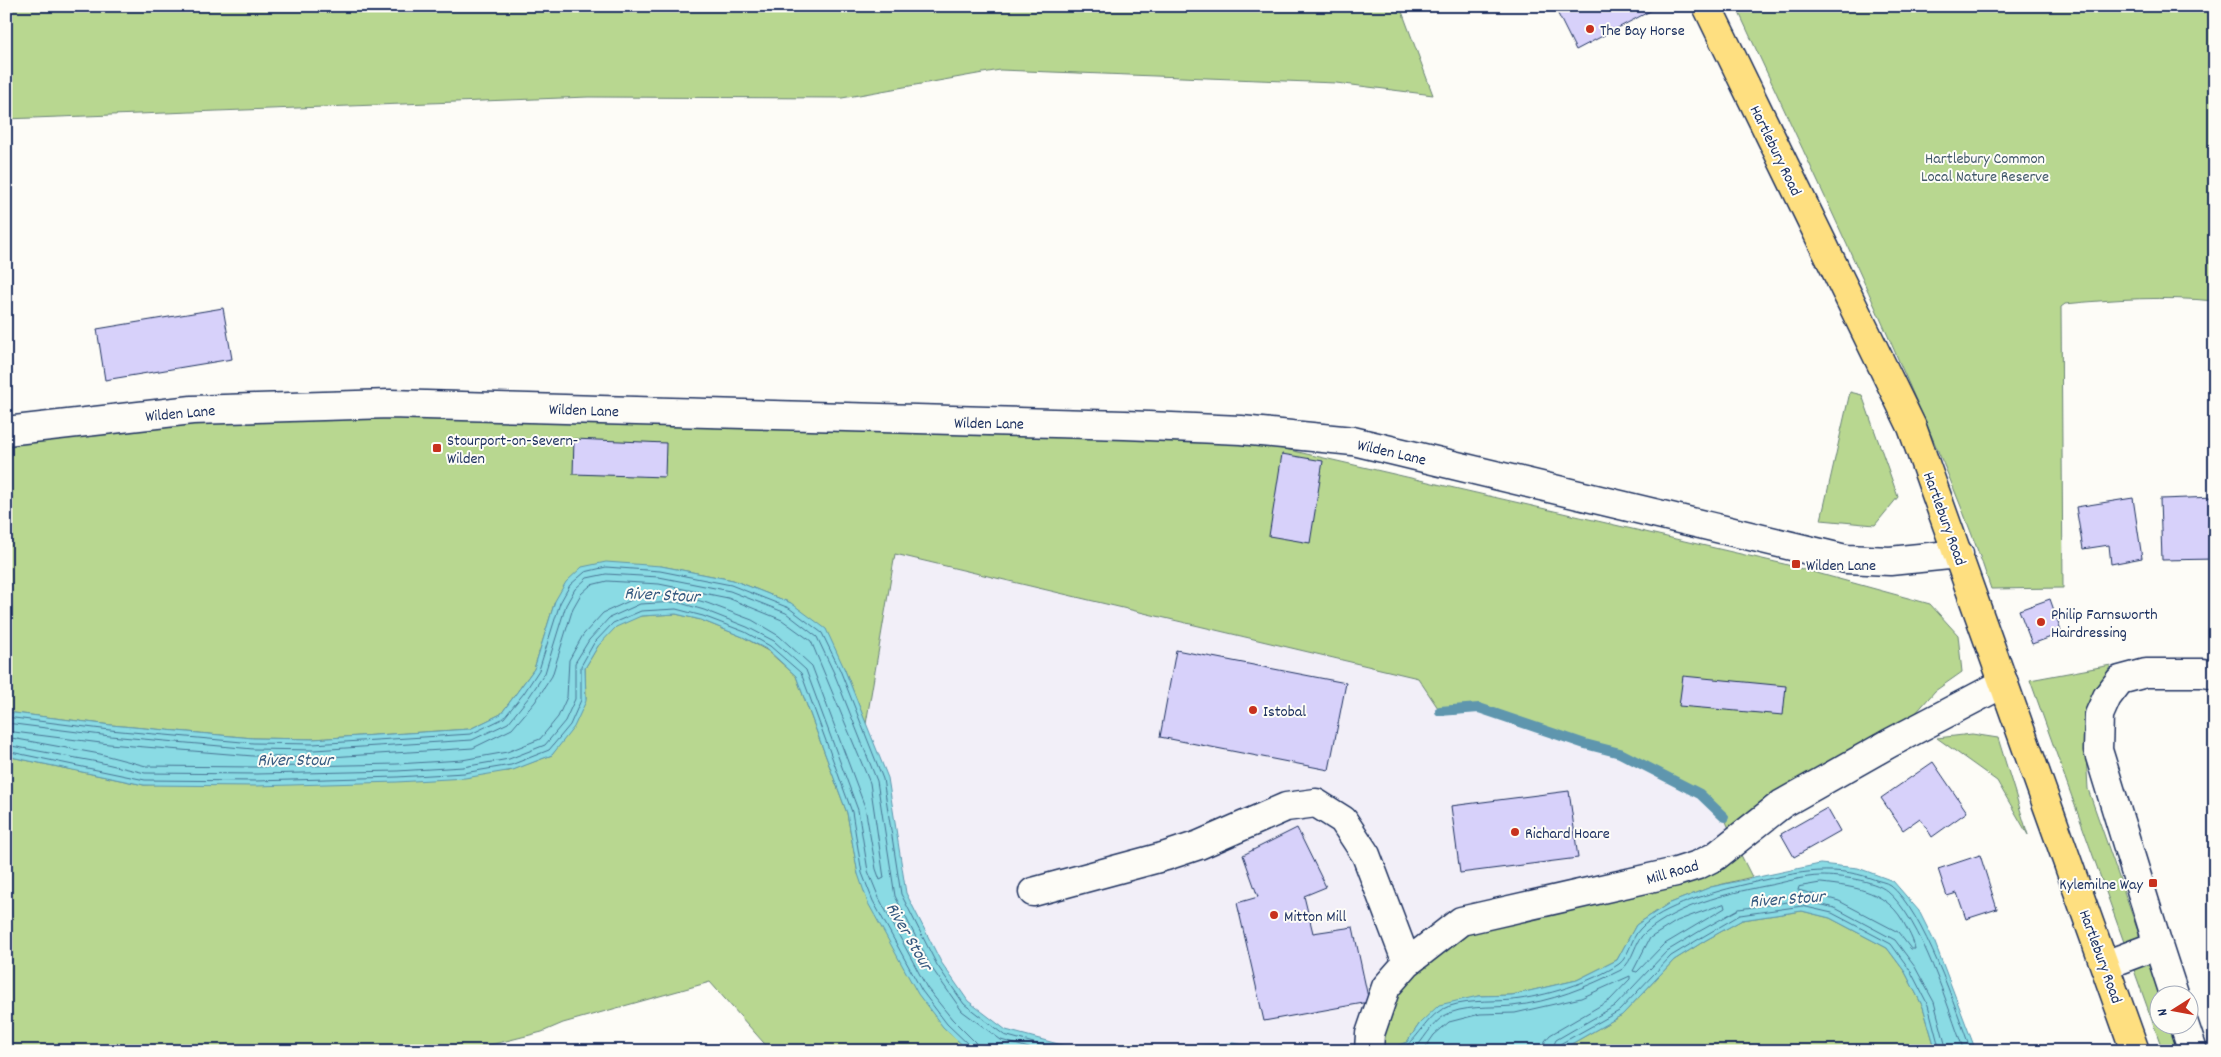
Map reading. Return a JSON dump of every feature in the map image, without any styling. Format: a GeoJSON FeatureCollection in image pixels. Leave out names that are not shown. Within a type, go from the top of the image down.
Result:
{"type":"FeatureCollection","features":[{"type":"Feature","properties":{"kind":"main road","name":"Hartlebury Road"},"geometry":{"type":"LineString","coordinates":[[1707,6],[1912,427],[2135,1051]]}},
{"type":"Feature","properties":{"kind":"street","name":"Wilden Lane"},"geometry":{"type":"LineString","coordinates":[[6,431],[192,410],[390,404],[1241,430],[1353,441],[1846,559],[1890,561],[1958,554]]}},
{"type":"Feature","properties":{"kind":"street"},"geometry":{"type":"LineString","coordinates":[[2171,984],[2098,750],[2099,715],[2106,697],[2120,680],[2146,673],[2203,673],[2215,675]]}},
{"type":"Feature","properties":{"kind":"street","name":"Mill Road"},"geometry":{"type":"LineString","coordinates":[[1369,1042],[1386,987],[1407,964],[1461,921],[1676,872],[1698,865],[1716,856],[1782,804],[1890,743],[2004,683]]}},
{"type":"Feature","properties":{"kind":"street"},"geometry":{"type":"LineString","coordinates":[[1033,892],[1166,856],[1199,845],[1286,807],[1316,803],[1343,820],[1366,854],[1407,964]]}},
{"type":"Feature","properties":{"kind":"street"},"geometry":{"type":"LineString","coordinates":[[2105,966],[2158,945]]}},
{"type":"Feature","properties":{"kind":"street"},"geometry":{"type":"LineString","coordinates":[[2187,1034],[2193,1051]]}},
{"type":"Feature","properties":{"kind":"shaded area"},"geometry":{"type":"Polygon","coordinates":[[[895,554],[1418,678],[1440,711],[1479,708],[1585,744],[1620,753],[1647,766],[1700,794],[1724,817],[1734,840],[1369,1051],[1287,1051],[1232,1043],[1162,1048],[1073,1048],[1006,1030],[968,1002],[941,962],[906,893],[895,829],[866,724],[895,554]]]}},
{"type":"Feature","properties":{"kind":"green space"},"geometry":{"type":"Polygon","coordinates":[[[6,6],[1400,6],[1433,95],[1336,83],[1000,70],[842,98],[588,97],[6,119],[6,6]]]}},
{"type":"Feature","properties":{"kind":"green space","name":"Hartlebury Common Local Nature Reserve"},"geometry":{"type":"Polygon","coordinates":[[[1736,6],[2215,6],[2215,301],[2140,299],[2065,304],[2061,307],[2063,588],[1991,589],[1954,488],[1933,439],[1847,245],[1736,6]]]}},
{"type":"Feature","properties":{"kind":"green space"},"geometry":{"type":"Polygon","coordinates":[[[1850,392],[1862,395],[1898,497],[1875,525],[1821,520],[1850,392]]]}},
{"type":"Feature","properties":{"kind":"green space"},"geometry":{"type":"Polygon","coordinates":[[[192,410],[1293,436],[1285,449],[1784,564],[1930,604],[1958,635],[1962,672],[1935,691],[1890,743],[1734,841],[1752,877],[1711,887],[1668,904],[1636,925],[1617,960],[1577,980],[1512,995],[1478,996],[1420,1023],[1407,1042],[1384,1051],[1369,1051],[1370,1034],[1433,942],[1676,872],[1734,840],[1724,817],[1700,794],[1620,753],[1585,744],[1479,708],[1440,711],[1418,678],[895,554],[866,724],[844,668],[791,603],[733,580],[661,566],[555,601],[534,669],[501,714],[470,729],[313,739],[253,738],[111,725],[6,712],[6,431],[192,410]]]}},
{"type":"Feature","properties":{"kind":"green space"},"geometry":{"type":"Polygon","coordinates":[[[676,614],[701,620],[743,637],[768,651],[796,676],[847,813],[858,874],[969,1051],[771,1051],[710,982],[563,1023],[542,1032],[466,1051],[6,1051],[6,756],[144,785],[509,771],[552,755],[586,699],[585,668],[598,646],[618,621],[641,616],[676,614]]]}},
{"type":"Feature","properties":{"kind":"green space"},"geometry":{"type":"Polygon","coordinates":[[[2111,665],[2084,717],[2088,789],[2156,984],[2148,984],[2148,1009],[2030,680],[2111,665]]]}},
{"type":"Feature","properties":{"kind":"green space"},"geometry":{"type":"Polygon","coordinates":[[[1972,734],[1998,738],[2028,835],[1997,781],[1937,738],[1972,734]]]}},
{"type":"Feature","properties":{"kind":"green space"},"geometry":{"type":"Polygon","coordinates":[[[1802,911],[1830,918],[1887,948],[1905,972],[1923,1007],[1936,1051],[1559,1051],[1622,1015],[1674,960],[1706,940],[1742,920],[1802,911]]]}},
{"type":"Feature","properties":{"kind":"green space"},"geometry":{"type":"Polygon","coordinates":[[[2157,1034],[2173,1034],[2178,1051],[2163,1051],[2157,1034]]]}},
{"type":"Feature","properties":{"kind":"water","name":"River Stour"},"geometry":{"type":"Polygon","coordinates":[[[606,562],[661,566],[733,580],[791,603],[826,629],[844,668],[888,778],[906,893],[941,962],[968,1001],[1006,1030],[1073,1048],[1162,1048],[1232,1043],[1287,1051],[969,1051],[943,1027],[918,994],[868,903],[858,874],[847,813],[796,676],[768,650],[743,637],[701,620],[676,614],[641,616],[616,627],[598,646],[585,668],[586,701],[574,727],[552,755],[513,770],[465,778],[397,782],[256,786],[144,785],[6,756],[6,712],[111,725],[253,738],[313,739],[470,729],[501,714],[534,669],[555,601],[566,582],[582,567],[606,562]]]}},
{"type":"Feature","properties":{"kind":"water","name":"River Stour"},"geometry":{"type":"Polygon","coordinates":[[[1820,864],[1858,868],[1893,881],[1919,911],[1935,943],[1976,1051],[1936,1051],[1923,1007],[1905,972],[1887,948],[1830,918],[1802,911],[1742,920],[1706,940],[1674,960],[1622,1015],[1559,1051],[1384,1051],[1407,1042],[1420,1023],[1439,1005],[1478,996],[1512,995],[1577,980],[1617,960],[1636,925],[1668,904],[1711,887],[1820,864]]]}},
{"type":"Feature","properties":{"kind":"building","name":"The Bay Horse"},"geometry":{"type":"Polygon","coordinates":[[[1554,6],[1653,6],[1654,9],[1576,50],[1554,6]]]}},
{"type":"Feature","properties":{"kind":"building"},"geometry":{"type":"Polygon","coordinates":[[[223,308],[232,359],[105,380],[97,329],[223,308]]]}},
{"type":"Feature","properties":{"kind":"building"},"geometry":{"type":"Polygon","coordinates":[[[574,439],[666,443],[665,477],[573,474],[574,439]]]}},
{"type":"Feature","properties":{"kind":"building"},"geometry":{"type":"Polygon","coordinates":[[[1282,454],[1323,461],[1310,543],[1269,536],[1282,454]]]}},
{"type":"Feature","properties":{"kind":"building"},"geometry":{"type":"Polygon","coordinates":[[[2215,497],[2215,559],[2162,560],[2160,499],[2215,497]]]}},
{"type":"Feature","properties":{"kind":"building"},"geometry":{"type":"Polygon","coordinates":[[[2133,498],[2142,558],[2111,564],[2109,545],[2083,549],[2076,507],[2133,498]]]}},
{"type":"Feature","properties":{"kind":"building","name":"Philip Farnsworth Hairdressing"},"geometry":{"type":"Polygon","coordinates":[[[2050,599],[2062,633],[2032,644],[2019,610],[2050,599]]]}},
{"type":"Feature","properties":{"kind":"building","name":"Istobal"},"geometry":{"type":"Polygon","coordinates":[[[1176,650],[1346,683],[1329,770],[1160,737],[1176,650]]]}},
{"type":"Feature","properties":{"kind":"building"},"geometry":{"type":"Polygon","coordinates":[[[1683,676],[1786,686],[1783,715],[1679,706],[1683,676]]]}},
{"type":"Feature","properties":{"kind":"building"},"geometry":{"type":"Polygon","coordinates":[[[1933,762],[1967,812],[1932,837],[1920,818],[1903,830],[1881,798],[1933,762]]]}},
{"type":"Feature","properties":{"kind":"building","name":"Richard Hoare"},"geometry":{"type":"Polygon","coordinates":[[[1569,791],[1578,858],[1460,873],[1451,806],[1569,791]]]}},
{"type":"Feature","properties":{"kind":"building"},"geometry":{"type":"Polygon","coordinates":[[[1827,808],[1840,831],[1794,857],[1781,834],[1827,808]]]}},
{"type":"Feature","properties":{"kind":"building","name":"Mitton Mill"},"geometry":{"type":"Polygon","coordinates":[[[1297,828],[1326,887],[1304,896],[1313,933],[1353,927],[1369,1002],[1264,1021],[1237,903],[1258,897],[1243,855],[1297,828]]]}},
{"type":"Feature","properties":{"kind":"building"},"geometry":{"type":"Polygon","coordinates":[[[1980,855],[1997,909],[1966,919],[1957,893],[1947,896],[1938,869],[1980,855]]]}},
{"type":"Feature","properties":{"kind":"waterway"},"geometry":{"type":"LineString","coordinates":[[1440,711],[1479,708],[1585,744],[1620,753],[1700,794],[1724,817]]}},
{"type":"Feature","properties":{"kind":"place","name":"The Bay Horse"},"geometry":{"type":"Point","coordinates":[1590,29]}},
{"type":"Feature","properties":{"kind":"place","name":"Stourport-on-Severn- Wilden"},"geometry":{"type":"Point","coordinates":[437,448]}},
{"type":"Feature","properties":{"kind":"place","name":"Wilden Lane"},"geometry":{"type":"Point","coordinates":[1796,564]}},
{"type":"Feature","properties":{"kind":"place","name":"Philip Farnsworth Hairdressing"},"geometry":{"type":"Point","coordinates":[2041,622]}},
{"type":"Feature","properties":{"kind":"place","name":"Istobal"},"geometry":{"type":"Point","coordinates":[1253,710]}},
{"type":"Feature","properties":{"kind":"place","name":"Richard Hoare"},"geometry":{"type":"Point","coordinates":[1515,832]}},
{"type":"Feature","properties":{"kind":"place","name":"Kylemilne Way"},"geometry":{"type":"Point","coordinates":[2153,883]}},
{"type":"Feature","properties":{"kind":"place","name":"Mitton Mill"},"geometry":{"type":"Point","coordinates":[1274,915]}}]}
